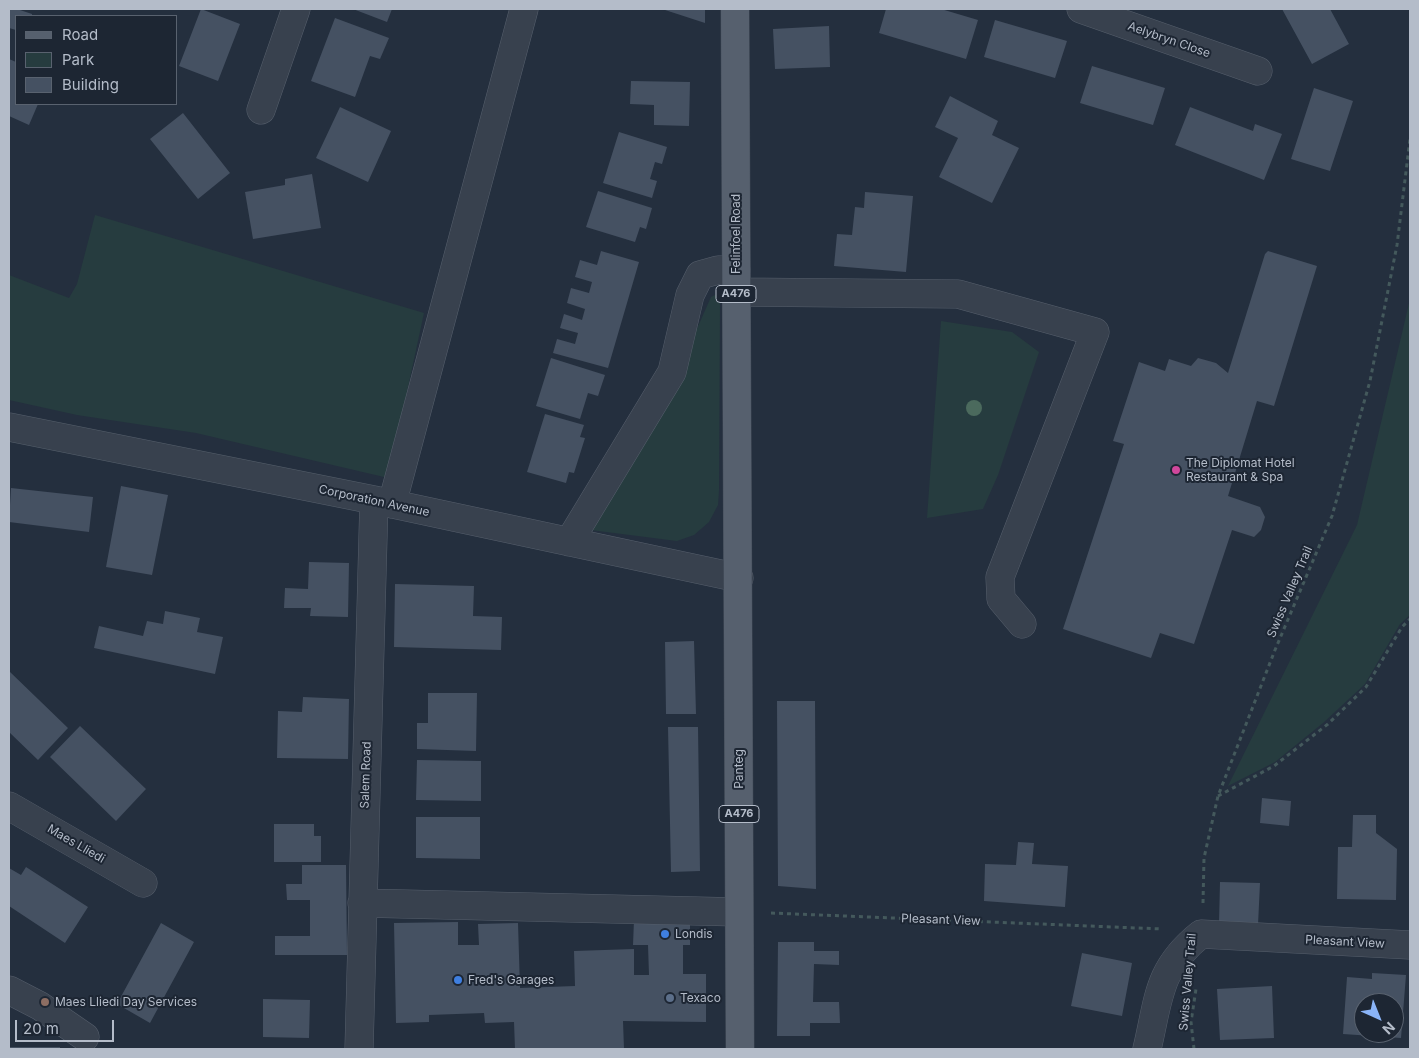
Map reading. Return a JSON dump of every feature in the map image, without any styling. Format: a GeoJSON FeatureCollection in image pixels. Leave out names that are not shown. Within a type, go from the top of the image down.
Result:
{"type":"FeatureCollection","features":[{"type":"Feature","properties":{"kind":"main road","name":"Felinfoel Road"},"geometry":{"type":"LineString","coordinates":[[735,9],[739,578]]}},
{"type":"Feature","properties":{"kind":"main road","name":"Panteg"},"geometry":{"type":"LineString","coordinates":[[739,578],[738,912],[740,1049]]}},
{"type":"Feature","properties":{"kind":"street"},"geometry":{"type":"LineString","coordinates":[[261,110],[296,9]]}},
{"type":"Feature","properties":{"kind":"street","name":"Salem Road"},"geometry":{"type":"LineString","coordinates":[[359,1049],[362,904],[383,502],[524,9]]}},
{"type":"Feature","properties":{"kind":"street","name":"Aelybryn Close"},"geometry":{"type":"LineString","coordinates":[[1081,9],[1258,70]]}},
{"type":"Feature","properties":{"kind":"street"},"geometry":{"type":"LineString","coordinates":[[569,542],[672,372],[690,295],[700,274],[718,270],[736,281],[958,294],[1095,332],[1000,577],[1001,600],[1022,624]]}},
{"type":"Feature","properties":{"kind":"street","name":"Corporation Avenue"},"geometry":{"type":"LineString","coordinates":[[9,427],[383,502],[739,578]]}},
{"type":"Feature","properties":{"kind":"street","name":"Maes Lliedi"},"geometry":{"type":"LineString","coordinates":[[9,806],[144,882]]}},
{"type":"Feature","properties":{"kind":"street"},"geometry":{"type":"LineString","coordinates":[[362,904],[738,912]]}},
{"type":"Feature","properties":{"kind":"street"},"geometry":{"type":"LineString","coordinates":[[1147,1049],[1161,986],[1168,969],[1189,944],[1201,934]]}},
{"type":"Feature","properties":{"kind":"street","name":"Pleasant View"},"geometry":{"type":"LineString","coordinates":[[1201,934],[1410,945]]}},
{"type":"Feature","properties":{"kind":"street"},"geometry":{"type":"LineString","coordinates":[[9,990],[40,1006],[85,1037]]}},
{"type":"Feature","properties":{"kind":"path","name":"Swiss Valley Trail"},"geometry":{"type":"LineString","coordinates":[[1201,934],[1204,858],[1218,796],[1275,650],[1332,516],[1370,381],[1397,245],[1410,139]]}},
{"type":"Feature","properties":{"kind":"path"},"geometry":{"type":"LineString","coordinates":[[1218,796],[1274,766],[1328,724],[1366,687],[1402,627],[1410,619]]}},
{"type":"Feature","properties":{"kind":"path","name":"Pleasant View"},"geometry":{"type":"LineString","coordinates":[[738,912],[1144,929]]}},
{"type":"Feature","properties":{"kind":"path","name":"Swiss Valley Trail"},"geometry":{"type":"LineString","coordinates":[[1194,1049],[1191,1022],[1197,982]]}},
{"type":"Feature","properties":{"kind":"green space"},"geometry":{"type":"Polygon","coordinates":[[[95,215],[424,313],[389,475],[384,477],[196,433],[77,415],[9,400],[9,275],[69,298],[77,284],[95,215]]]}},
{"type":"Feature","properties":{"kind":"green space"},"geometry":{"type":"Polygon","coordinates":[[[718,295],[720,305],[719,490],[718,505],[709,522],[694,535],[677,541],[583,529],[665,401],[711,297],[718,295]]]}},
{"type":"Feature","properties":{"kind":"green space"},"geometry":{"type":"Polygon","coordinates":[[[1410,299],[1410,615],[1400,624],[1365,684],[1323,723],[1275,762],[1228,786],[1357,525],[1410,299]]]}},
{"type":"Feature","properties":{"kind":"green space"},"geometry":{"type":"Polygon","coordinates":[[[941,321],[1012,332],[1039,352],[998,475],[983,509],[927,518],[941,321]]]}},
{"type":"Feature","properties":{"kind":"building"},"geometry":{"type":"Polygon","coordinates":[[[9,9],[17,9],[32,14],[15,15],[15,30],[9,28],[9,9]]]}},
{"type":"Feature","properties":{"kind":"building"},"geometry":{"type":"Polygon","coordinates":[[[201,9],[240,24],[218,81],[179,66],[201,9]]]}},
{"type":"Feature","properties":{"kind":"building"},"geometry":{"type":"Polygon","coordinates":[[[353,9],[392,9],[387,22],[353,9]]]}},
{"type":"Feature","properties":{"kind":"building"},"geometry":{"type":"Polygon","coordinates":[[[662,9],[705,9],[705,23],[662,9]]]}},
{"type":"Feature","properties":{"kind":"building"},"geometry":{"type":"Polygon","coordinates":[[[886,9],[941,9],[978,20],[966,59],[879,33],[886,9]]]}},
{"type":"Feature","properties":{"kind":"building"},"geometry":{"type":"Polygon","coordinates":[[[1282,9],[1330,9],[1349,44],[1312,64],[1282,9]]]}},
{"type":"Feature","properties":{"kind":"building"},"geometry":{"type":"Polygon","coordinates":[[[335,18],[389,38],[380,59],[370,56],[355,97],[311,81],[335,18]]]}},
{"type":"Feature","properties":{"kind":"building"},"geometry":{"type":"Polygon","coordinates":[[[995,20],[1067,41],[1055,78],[984,57],[995,20]]]}},
{"type":"Feature","properties":{"kind":"building"},"geometry":{"type":"Polygon","coordinates":[[[829,26],[830,67],[775,69],[773,29],[829,26]]]}},
{"type":"Feature","properties":{"kind":"building"},"geometry":{"type":"Polygon","coordinates":[[[9,59],[15,62],[15,105],[38,105],[29,125],[9,116],[9,59]]]}},
{"type":"Feature","properties":{"kind":"building"},"geometry":{"type":"Polygon","coordinates":[[[1092,66],[1165,88],[1153,125],[1080,103],[1092,66]]]}},
{"type":"Feature","properties":{"kind":"building"},"geometry":{"type":"Polygon","coordinates":[[[631,81],[690,82],[689,126],[654,125],[654,105],[630,104],[631,81]]]}},
{"type":"Feature","properties":{"kind":"building"},"geometry":{"type":"Polygon","coordinates":[[[1314,88],[1353,101],[1330,171],[1291,159],[1314,88]]]}},
{"type":"Feature","properties":{"kind":"building"},"geometry":{"type":"Polygon","coordinates":[[[950,96],[998,121],[992,135],[1019,148],[992,203],[939,177],[958,138],[935,127],[950,96]]]}},
{"type":"Feature","properties":{"kind":"building"},"geometry":{"type":"Polygon","coordinates":[[[340,107],[391,131],[368,182],[316,158],[340,107]]]}},
{"type":"Feature","properties":{"kind":"building"},"geometry":{"type":"Polygon","coordinates":[[[1190,107],[1253,131],[1255,124],[1282,134],[1264,180],[1175,145],[1190,107]]]}},
{"type":"Feature","properties":{"kind":"building"},"geometry":{"type":"Polygon","coordinates":[[[183,113],[230,173],[198,199],[150,139],[183,113]]]}},
{"type":"Feature","properties":{"kind":"building"},"geometry":{"type":"Polygon","coordinates":[[[619,132],[667,147],[662,164],[655,162],[650,179],[657,181],[652,198],[603,183],[619,132]]]}},
{"type":"Feature","properties":{"kind":"building"},"geometry":{"type":"Polygon","coordinates":[[[312,174],[321,228],[253,239],[245,192],[285,185],[285,179],[312,174]]]}},
{"type":"Feature","properties":{"kind":"building"},"geometry":{"type":"Polygon","coordinates":[[[598,191],[652,208],[646,229],[640,227],[635,242],[586,227],[598,191]]]}},
{"type":"Feature","properties":{"kind":"building"},"geometry":{"type":"Polygon","coordinates":[[[865,192],[913,196],[906,272],[834,266],[837,234],[852,235],[855,207],[864,208],[865,192]]]}},
{"type":"Feature","properties":{"kind":"building"},"geometry":{"type":"Polygon","coordinates":[[[601,251],[639,262],[608,368],[553,353],[557,339],[575,344],[578,333],[560,328],[564,314],[582,320],[585,309],[567,303],[571,288],[589,293],[592,282],[575,277],[580,260],[597,265],[601,251]]]}},
{"type":"Feature","properties":{"kind":"building","name":"The Diplomat Hotel Restaurant & Spa"},"geometry":{"type":"Polygon","coordinates":[[[1268,251],[1317,266],[1274,406],[1257,401],[1228,496],[1260,507],[1265,517],[1261,530],[1254,537],[1232,530],[1194,644],[1160,633],[1151,658],[1063,629],[1124,444],[1113,441],[1139,362],[1165,371],[1169,359],[1191,366],[1198,358],[1216,363],[1228,373],[1265,254],[1268,251]]]}},
{"type":"Feature","properties":{"kind":"building"},"geometry":{"type":"Polygon","coordinates":[[[551,358],[605,375],[598,396],[588,393],[580,419],[536,406],[551,358]]]}},
{"type":"Feature","properties":{"kind":"building"},"geometry":{"type":"Polygon","coordinates":[[[545,414],[584,425],[580,437],[585,438],[574,473],[569,472],[566,483],[527,472],[545,414]]]}},
{"type":"Feature","properties":{"kind":"building"},"geometry":{"type":"Polygon","coordinates":[[[121,486],[168,495],[152,575],[106,567],[121,486]]]}},
{"type":"Feature","properties":{"kind":"building"},"geometry":{"type":"Polygon","coordinates":[[[11,488],[93,497],[89,532],[9,522],[11,488]]]}},
{"type":"Feature","properties":{"kind":"building"},"geometry":{"type":"Polygon","coordinates":[[[309,562],[349,563],[348,617],[310,616],[311,608],[284,608],[285,588],[308,589],[309,562]]]}},
{"type":"Feature","properties":{"kind":"building"},"geometry":{"type":"Polygon","coordinates":[[[395,584],[474,586],[473,616],[502,617],[501,650],[394,647],[395,584]]]}},
{"type":"Feature","properties":{"kind":"building"},"geometry":{"type":"Polygon","coordinates":[[[165,611],[200,618],[197,632],[223,637],[215,674],[94,648],[99,626],[143,636],[147,621],[163,624],[165,611]]]}},
{"type":"Feature","properties":{"kind":"building"},"geometry":{"type":"Polygon","coordinates":[[[694,641],[696,714],[666,714],[665,642],[694,641]]]}},
{"type":"Feature","properties":{"kind":"building"},"geometry":{"type":"Polygon","coordinates":[[[9,671],[68,728],[38,760],[9,732],[9,671]]]}},
{"type":"Feature","properties":{"kind":"building"},"geometry":{"type":"Polygon","coordinates":[[[428,693],[477,693],[476,751],[417,749],[417,723],[428,723],[428,693]]]}},
{"type":"Feature","properties":{"kind":"building"},"geometry":{"type":"Polygon","coordinates":[[[303,697],[349,699],[348,759],[277,758],[278,711],[302,712],[303,697]]]}},
{"type":"Feature","properties":{"kind":"building"},"geometry":{"type":"Polygon","coordinates":[[[777,701],[815,701],[816,889],[778,886],[777,701]]]}},
{"type":"Feature","properties":{"kind":"building"},"geometry":{"type":"Polygon","coordinates":[[[80,726],[146,789],[116,821],[50,757],[80,726]]]}},
{"type":"Feature","properties":{"kind":"building"},"geometry":{"type":"Polygon","coordinates":[[[668,727],[698,727],[700,871],[671,872],[668,727]]]}},
{"type":"Feature","properties":{"kind":"building"},"geometry":{"type":"Polygon","coordinates":[[[417,760],[481,761],[481,801],[416,800],[417,760]]]}},
{"type":"Feature","properties":{"kind":"building"},"geometry":{"type":"Polygon","coordinates":[[[1262,798],[1291,801],[1289,826],[1260,823],[1262,798]]]}},
{"type":"Feature","properties":{"kind":"building"},"geometry":{"type":"Polygon","coordinates":[[[1353,815],[1376,815],[1376,833],[1397,849],[1396,900],[1337,899],[1338,847],[1352,847],[1353,815]]]}},
{"type":"Feature","properties":{"kind":"building"},"geometry":{"type":"Polygon","coordinates":[[[416,817],[480,817],[480,859],[416,858],[416,817]]]}},
{"type":"Feature","properties":{"kind":"building"},"geometry":{"type":"Polygon","coordinates":[[[274,824],[314,824],[314,836],[321,836],[321,862],[274,862],[274,824]]]}},
{"type":"Feature","properties":{"kind":"building"},"geometry":{"type":"Polygon","coordinates":[[[1018,842],[1034,843],[1032,864],[1068,866],[1065,907],[984,901],[985,864],[1016,865],[1018,842]]]}},
{"type":"Feature","properties":{"kind":"building"},"geometry":{"type":"Polygon","coordinates":[[[302,865],[346,865],[347,955],[275,955],[275,936],[310,936],[310,900],[287,900],[286,884],[302,884],[302,865]]]}},
{"type":"Feature","properties":{"kind":"building"},"geometry":{"type":"Polygon","coordinates":[[[26,867],[88,907],[65,943],[9,906],[9,868],[21,875],[26,867]]]}},
{"type":"Feature","properties":{"kind":"building"},"geometry":{"type":"Polygon","coordinates":[[[1220,882],[1260,883],[1258,925],[1219,924],[1220,882]]]}},
{"type":"Feature","properties":{"kind":"building","name":"Fred's Garages"},"geometry":{"type":"Polygon","coordinates":[[[634,920],[690,921],[690,945],[683,945],[683,974],[706,974],[706,1022],[623,1021],[624,1049],[515,1049],[514,1022],[485,1023],[484,1013],[429,1015],[429,1022],[396,1023],[394,923],[458,922],[458,945],[479,945],[478,924],[518,923],[520,988],[575,986],[574,951],[634,949],[634,975],[649,975],[648,945],[633,945],[634,920]]]}},
{"type":"Feature","properties":{"kind":"building"},"geometry":{"type":"Polygon","coordinates":[[[161,923],[194,942],[150,1023],[117,1004],[161,923]]]}},
{"type":"Feature","properties":{"kind":"building"},"geometry":{"type":"Polygon","coordinates":[[[778,942],[814,942],[814,951],[839,951],[839,965],[814,964],[813,1002],[839,1002],[840,1023],[810,1023],[810,1036],[777,1036],[778,942]]]}},
{"type":"Feature","properties":{"kind":"building"},"geometry":{"type":"Polygon","coordinates":[[[1082,953],[1132,963],[1122,1016],[1071,1006],[1082,953]]]}},
{"type":"Feature","properties":{"kind":"building"},"geometry":{"type":"Polygon","coordinates":[[[1372,973],[1406,975],[1404,1000],[1404,993],[1354,993],[1354,1035],[1343,1034],[1347,977],[1372,979],[1372,973]]]}},
{"type":"Feature","properties":{"kind":"building"},"geometry":{"type":"Polygon","coordinates":[[[1272,986],[1274,1038],[1220,1040],[1217,989],[1272,986]]]}},
{"type":"Feature","properties":{"kind":"building"},"geometry":{"type":"Polygon","coordinates":[[[263,999],[310,1000],[309,1038],[263,1037],[263,999]]]}},
{"type":"Feature","properties":{"kind":"building"},"geometry":{"type":"Polygon","coordinates":[[[9,1047],[60,1047],[60,1049],[9,1049],[9,1047]]]}},
{"type":"Feature","properties":{"kind":"place","name":"The Diplomat Hotel Restaurant & Spa"},"geometry":{"type":"Point","coordinates":[1176,470]}},
{"type":"Feature","properties":{"kind":"place","name":"Londis"},"geometry":{"type":"Point","coordinates":[665,934]}},
{"type":"Feature","properties":{"kind":"place","name":"Fred's Garages"},"geometry":{"type":"Point","coordinates":[458,980]}},
{"type":"Feature","properties":{"kind":"place","name":"Texaco"},"geometry":{"type":"Point","coordinates":[670,998]}},
{"type":"Feature","properties":{"kind":"place","name":"Maes Lliedi Day Services"},"geometry":{"type":"Point","coordinates":[45,1002]}}]}
